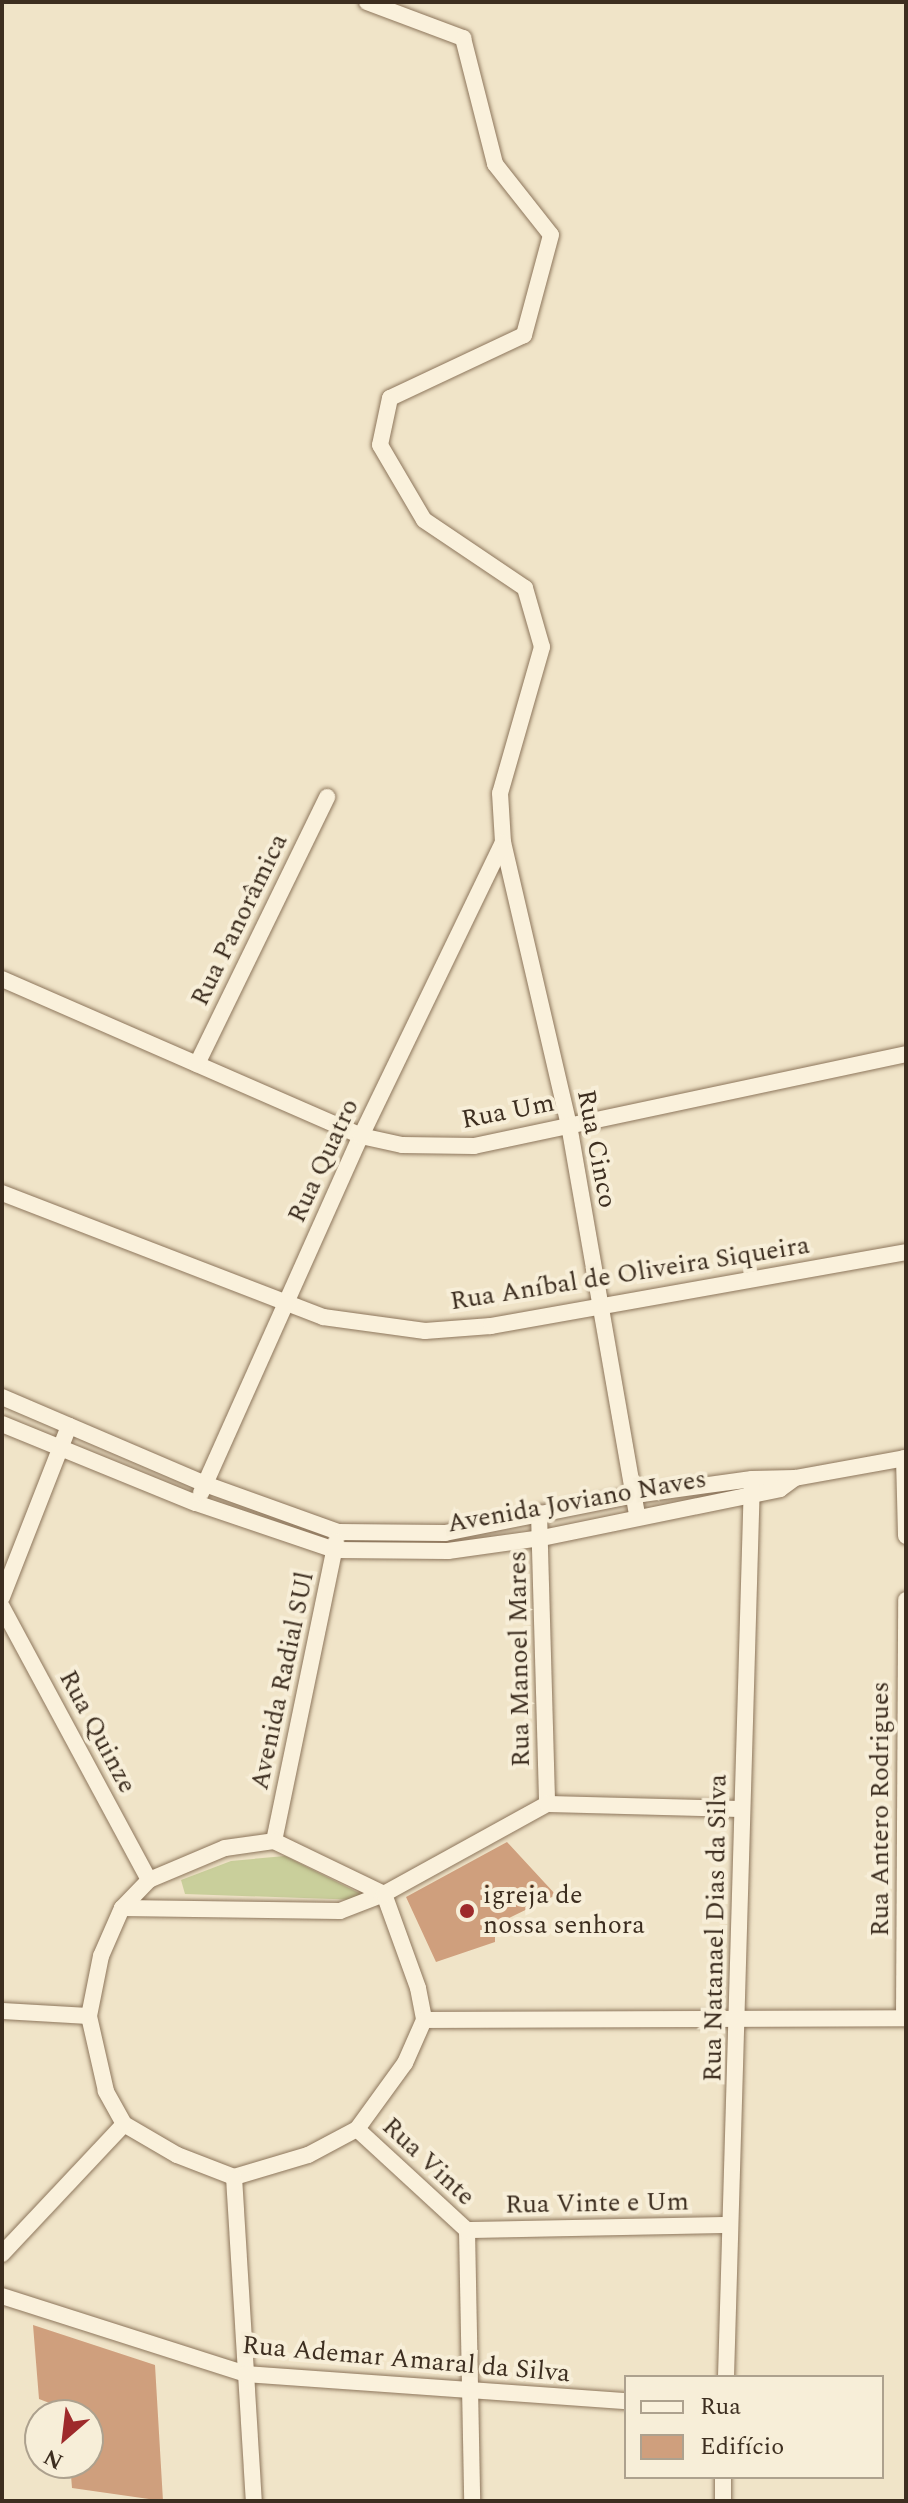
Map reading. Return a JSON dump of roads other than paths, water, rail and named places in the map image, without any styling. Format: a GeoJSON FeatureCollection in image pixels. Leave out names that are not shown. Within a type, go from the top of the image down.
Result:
{"type":"FeatureCollection","features":[{"type":"Feature","properties":{"kind":"street","name":"Rua Cinco"},"geometry":{"type":"LineString","coordinates":[[367,2],[463,38],[495,164],[551,235],[524,335],[390,398],[380,445],[424,520],[525,588],[542,647],[500,793],[503,842],[569,1125],[637,1515]]}},
{"type":"Feature","properties":{"kind":"street","name":"Rua Panorâmica"},"geometry":{"type":"LineString","coordinates":[[197,1064],[327,797]]}},
{"type":"Feature","properties":{"kind":"street","name":"Rua Quatro"},"geometry":{"type":"LineString","coordinates":[[196,1503],[361,1136],[503,842]]}},
{"type":"Feature","properties":{"kind":"street","name":"Rua Um"},"geometry":{"type":"LineString","coordinates":[[2,979],[361,1136],[402,1145],[474,1146],[906,1054]]}},
{"type":"Feature","properties":{"kind":"street","name":"Rua Aníbal de Oliveira Siqueira"},"geometry":{"type":"LineString","coordinates":[[2,1193],[286,1303],[364,1327],[425,1331],[491,1326],[906,1252]]}},
{"type":"Feature","properties":{"kind":"street","name":"Avenida Joviano Naves"},"geometry":{"type":"LineString","coordinates":[[2,1397],[205,1484],[338,1532],[445,1533],[635,1495],[752,1487],[780,1489],[795,1478],[905,1458]]}},
{"type":"Feature","properties":{"kind":"street","name":"Avenida Joviano Naves"},"geometry":{"type":"LineString","coordinates":[[2,1424],[196,1503],[335,1550],[448,1551],[542,1538],[752,1487]]}},
{"type":"Feature","properties":{"kind":"street"},"geometry":{"type":"LineString","coordinates":[[2,1597],[69,1426]]}},
{"type":"Feature","properties":{"kind":"street"},"geometry":{"type":"LineString","coordinates":[[905,1458],[906,1536]]}},
{"type":"Feature","properties":{"kind":"street","name":"Rua Natanael Dias da Silva"},"geometry":{"type":"LineString","coordinates":[[726,2375],[728,2225],[740,2018],[741,1809],[752,1487]]}},
{"type":"Feature","properties":{"kind":"street","name":"Rua Manoel Mares"},"geometry":{"type":"LineString","coordinates":[[539,1513],[547,1804]]}},
{"type":"Feature","properties":{"kind":"street","name":"Avenida Radial SUl"},"geometry":{"type":"LineString","coordinates":[[274,1841],[338,1532]]}},
{"type":"Feature","properties":{"kind":"street","name":"Rua Antero Rodrigues"},"geometry":{"type":"LineString","coordinates":[[905,2018],[906,1600]]}},
{"type":"Feature","properties":{"kind":"street","name":"Rua Quinze"},"geometry":{"type":"LineString","coordinates":[[2,1607],[149,1880]]}},
{"type":"Feature","properties":{"kind":"street"},"geometry":{"type":"LineString","coordinates":[[122,1908],[340,1911],[384,1894],[547,1804],[741,1809]]}},
{"type":"Feature","properties":{"kind":"street"},"geometry":{"type":"LineString","coordinates":[[274,1841],[384,1894],[418,1988],[424,2020],[405,2063],[357,2129],[308,2155],[234,2177],[177,2155],[124,2124],[106,2091],[89,2016],[101,1956],[122,1908],[149,1880],[225,1848],[274,1841]]}},
{"type":"Feature","properties":{"kind":"street"},"geometry":{"type":"LineString","coordinates":[[2,2011],[89,2016]]}},
{"type":"Feature","properties":{"kind":"street"},"geometry":{"type":"LineString","coordinates":[[424,2020],[905,2018]]}},
{"type":"Feature","properties":{"kind":"street"},"geometry":{"type":"LineString","coordinates":[[2,2254],[124,2124]]}},
{"type":"Feature","properties":{"kind":"street","name":"Rua Vinte"},"geometry":{"type":"LineString","coordinates":[[357,2129],[467,2230]]}},
{"type":"Feature","properties":{"kind":"street"},"geometry":{"type":"LineString","coordinates":[[234,2177],[254,2501]]}},
{"type":"Feature","properties":{"kind":"street","name":"Rua Vinte e Um"},"geometry":{"type":"LineString","coordinates":[[467,2230],[728,2225]]}},
{"type":"Feature","properties":{"kind":"street"},"geometry":{"type":"LineString","coordinates":[[467,2230],[472,2501]]}},
{"type":"Feature","properties":{"kind":"street","name":"Rua Ademar Amaral da Silva"},"geometry":{"type":"LineString","coordinates":[[2,2296],[246,2374],[469,2393],[624,2401]]}},
{"type":"Feature","properties":{"kind":"street"},"geometry":{"type":"LineString","coordinates":[[723,2479],[723,2501]]}},
{"type":"Feature","properties":{"kind":"place","name":"igreja de nossa senhora"},"geometry":{"type":"Point","coordinates":[467,1911]}}]}
